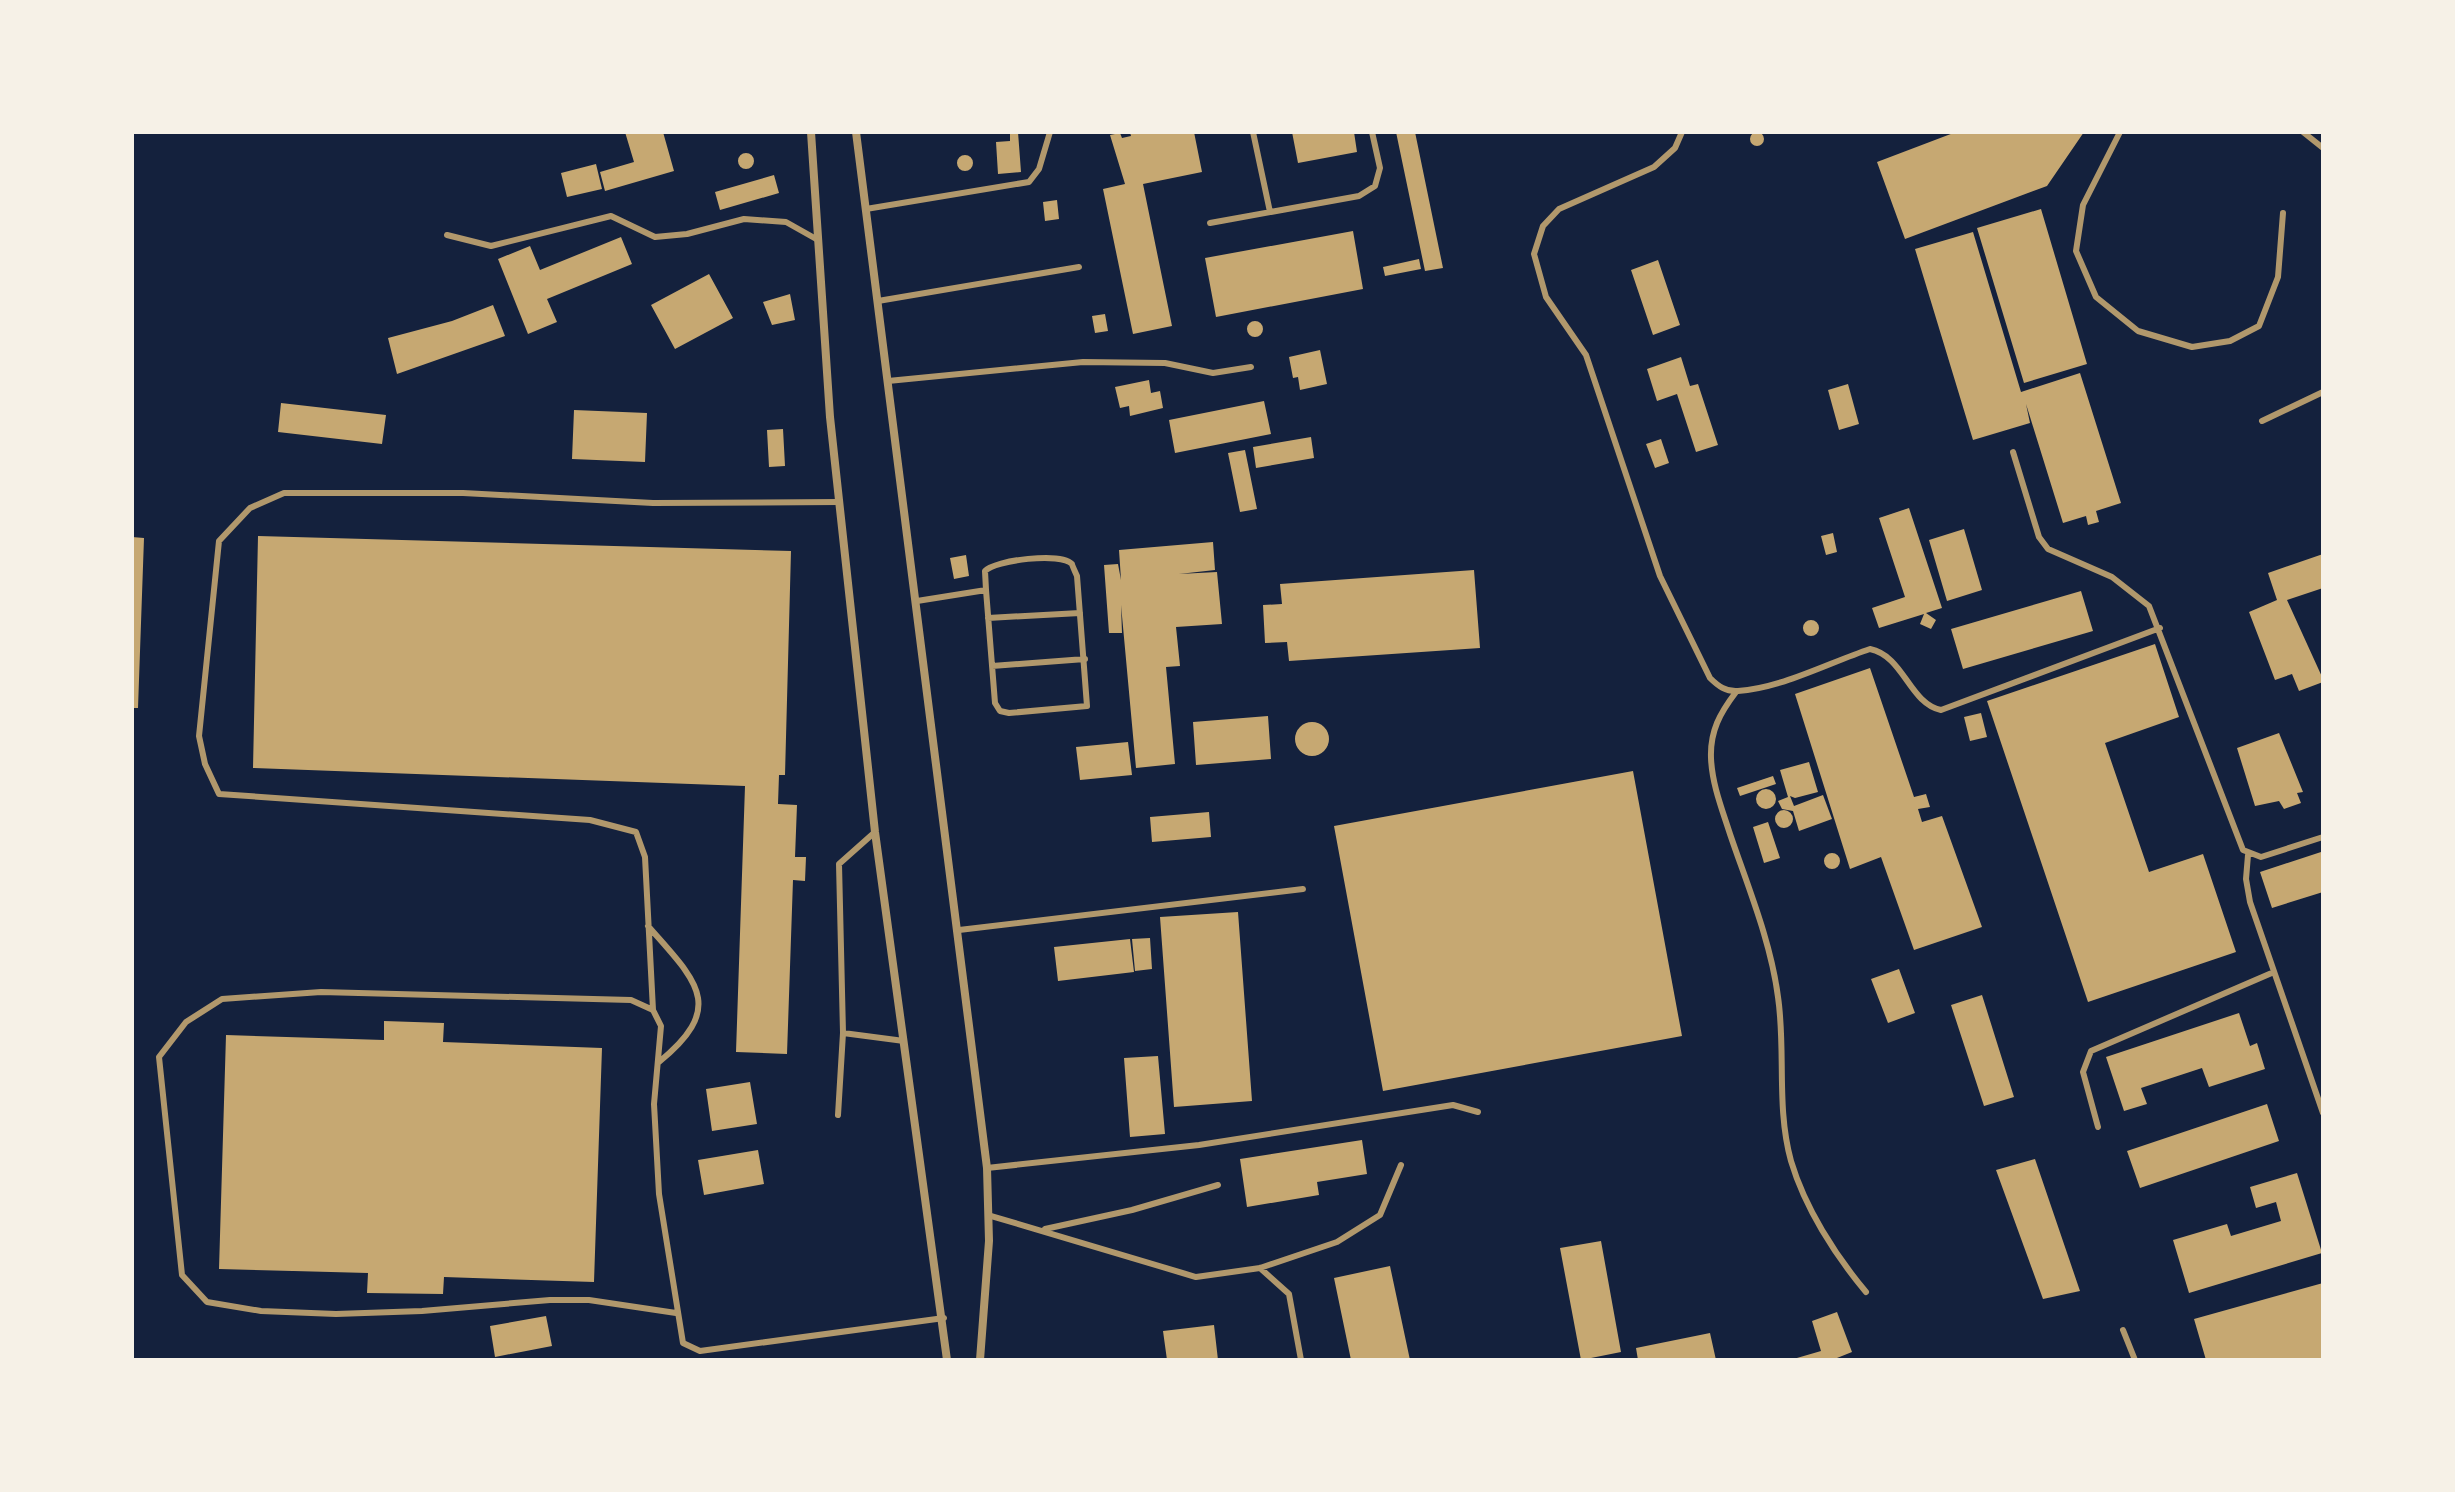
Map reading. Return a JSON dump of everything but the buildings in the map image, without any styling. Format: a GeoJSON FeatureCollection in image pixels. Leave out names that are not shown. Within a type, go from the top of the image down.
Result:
{"type":"FeatureCollection","features":[{"type":"Feature","properties":{"kind":"street"},"geometry":{"type":"LineString","coordinates":[[811,132],[839,502],[875,832],[944,1318],[947,1360]]}},
{"type":"Feature","properties":{"kind":"street"},"geometry":{"type":"LineString","coordinates":[[856,132],[987,1168],[988,1215],[980,1360]]}},
{"type":"Feature","properties":{"kind":"lane"},"geometry":{"type":"LineString","coordinates":[[866,209],[1029,182],[1039,169],[1050,132]]}},
{"type":"Feature","properties":{"kind":"lane"},"geometry":{"type":"LineString","coordinates":[[1253,132],[1270,212]]}},
{"type":"Feature","properties":{"kind":"lane"},"geometry":{"type":"LineString","coordinates":[[1210,223],[1359,196],[1375,186],[1380,168],[1372,132]]}},
{"type":"Feature","properties":{"kind":"lane"},"geometry":{"type":"LineString","coordinates":[[1682,132],[1675,148],[1654,167],[1559,209],[1543,226],[1534,254],[1546,297],[1586,355],[1660,576],[1710,678],[1722,689],[1736,692],[1870,649],[1882,651],[1924,702],[1941,710],[2160,628]]}},
{"type":"Feature","properties":{"kind":"lane"},"geometry":{"type":"LineString","coordinates":[[2120,132],[2083,205],[2076,251],[2096,297],[2138,331],[2192,347],[2230,341],[2259,326],[2278,277],[2283,213]]}},
{"type":"Feature","properties":{"kind":"lane"},"geometry":{"type":"LineString","coordinates":[[2303,132],[2323,148]]}},
{"type":"Feature","properties":{"kind":"lane"},"geometry":{"type":"LineString","coordinates":[[447,235],[491,246],[611,216],[655,237],[687,234],[744,219],[786,222],[818,240]]}},
{"type":"Feature","properties":{"kind":"lane"},"geometry":{"type":"LineString","coordinates":[[878,301],[1079,267]]}},
{"type":"Feature","properties":{"kind":"lane"},"geometry":{"type":"LineString","coordinates":[[888,381],[1083,362],[1165,363],[1213,373],[1251,367]]}},
{"type":"Feature","properties":{"kind":"lane"},"geometry":{"type":"LineString","coordinates":[[2262,421],[2323,392]]}},
{"type":"Feature","properties":{"kind":"lane"},"geometry":{"type":"LineString","coordinates":[[2013,452],[2039,537],[2048,549],[2094,567],[2126,585],[2149,606],[2243,850],[2248,855],[2261,857],[2323,837]]}},
{"type":"Feature","properties":{"kind":"lane"},"geometry":{"type":"LineString","coordinates":[[839,502],[653,503],[463,493],[284,493],[250,508],[219,541],[199,736],[205,764],[219,794],[614,823],[636,832],[645,857],[653,1010],[661,1026],[654,1104],[659,1194],[683,1343],[700,1351],[944,1318]]}},
{"type":"Feature","properties":{"kind":"lane"},"geometry":{"type":"LineString","coordinates":[[1062,559],[1072,564],[1077,576],[1080,613],[1090,702],[1082,709],[1000,711],[995,703],[985,571],[999,562],[1062,559]]}},
{"type":"Feature","properties":{"kind":"lane"},"geometry":{"type":"LineString","coordinates":[[917,601],[986,590]]}},
{"type":"Feature","properties":{"kind":"lane"},"geometry":{"type":"LineString","coordinates":[[988,618],[1080,613]]}},
{"type":"Feature","properties":{"kind":"lane"},"geometry":{"type":"LineString","coordinates":[[992,666],[1085,659]]}},
{"type":"Feature","properties":{"kind":"lane"},"geometry":{"type":"LineString","coordinates":[[1736,692],[1711,735],[1711,759],[1720,802],[1768,948],[1779,998],[1783,1112],[1791,1161],[1810,1205],[1844,1266],[1866,1292]]}},
{"type":"Feature","properties":{"kind":"lane"},"geometry":{"type":"LineString","coordinates":[[838,1115],[843,1033],[839,864],[875,832]]}},
{"type":"Feature","properties":{"kind":"lane"},"geometry":{"type":"LineString","coordinates":[[2248,855],[2246,879],[2250,902],[2323,1113]]}},
{"type":"Feature","properties":{"kind":"lane"},"geometry":{"type":"LineString","coordinates":[[959,930],[1303,889]]}},
{"type":"Feature","properties":{"kind":"lane"},"geometry":{"type":"LineString","coordinates":[[648,926],[691,978],[700,1000],[698,1016],[684,1041],[659,1062]]}},
{"type":"Feature","properties":{"kind":"lane"},"geometry":{"type":"LineString","coordinates":[[2098,1127],[2083,1072],[2091,1051],[2274,972]]}},
{"type":"Feature","properties":{"kind":"lane"},"geometry":{"type":"LineString","coordinates":[[653,1010],[631,1000],[352,992],[222,999],[186,1022],[159,1057],[182,1275],[207,1302],[261,1311],[336,1314],[589,1300],[676,1313]]}},
{"type":"Feature","properties":{"kind":"lane"},"geometry":{"type":"LineString","coordinates":[[843,1033],[904,1041]]}},
{"type":"Feature","properties":{"kind":"lane"},"geometry":{"type":"LineString","coordinates":[[987,1168],[1199,1145],[1453,1105],[1478,1112]]}},
{"type":"Feature","properties":{"kind":"lane"},"geometry":{"type":"LineString","coordinates":[[988,1215],[1196,1277],[1260,1268],[1337,1242],[1380,1215],[1401,1165]]}},
{"type":"Feature","properties":{"kind":"lane"},"geometry":{"type":"LineString","coordinates":[[1042,1230],[1132,1210],[1218,1185]]}},
{"type":"Feature","properties":{"kind":"lane"},"geometry":{"type":"LineString","coordinates":[[1260,1268],[1289,1294],[1301,1360]]}},
{"type":"Feature","properties":{"kind":"lane"},"geometry":{"type":"LineString","coordinates":[[2123,1330],[2135,1360]]}}]}
